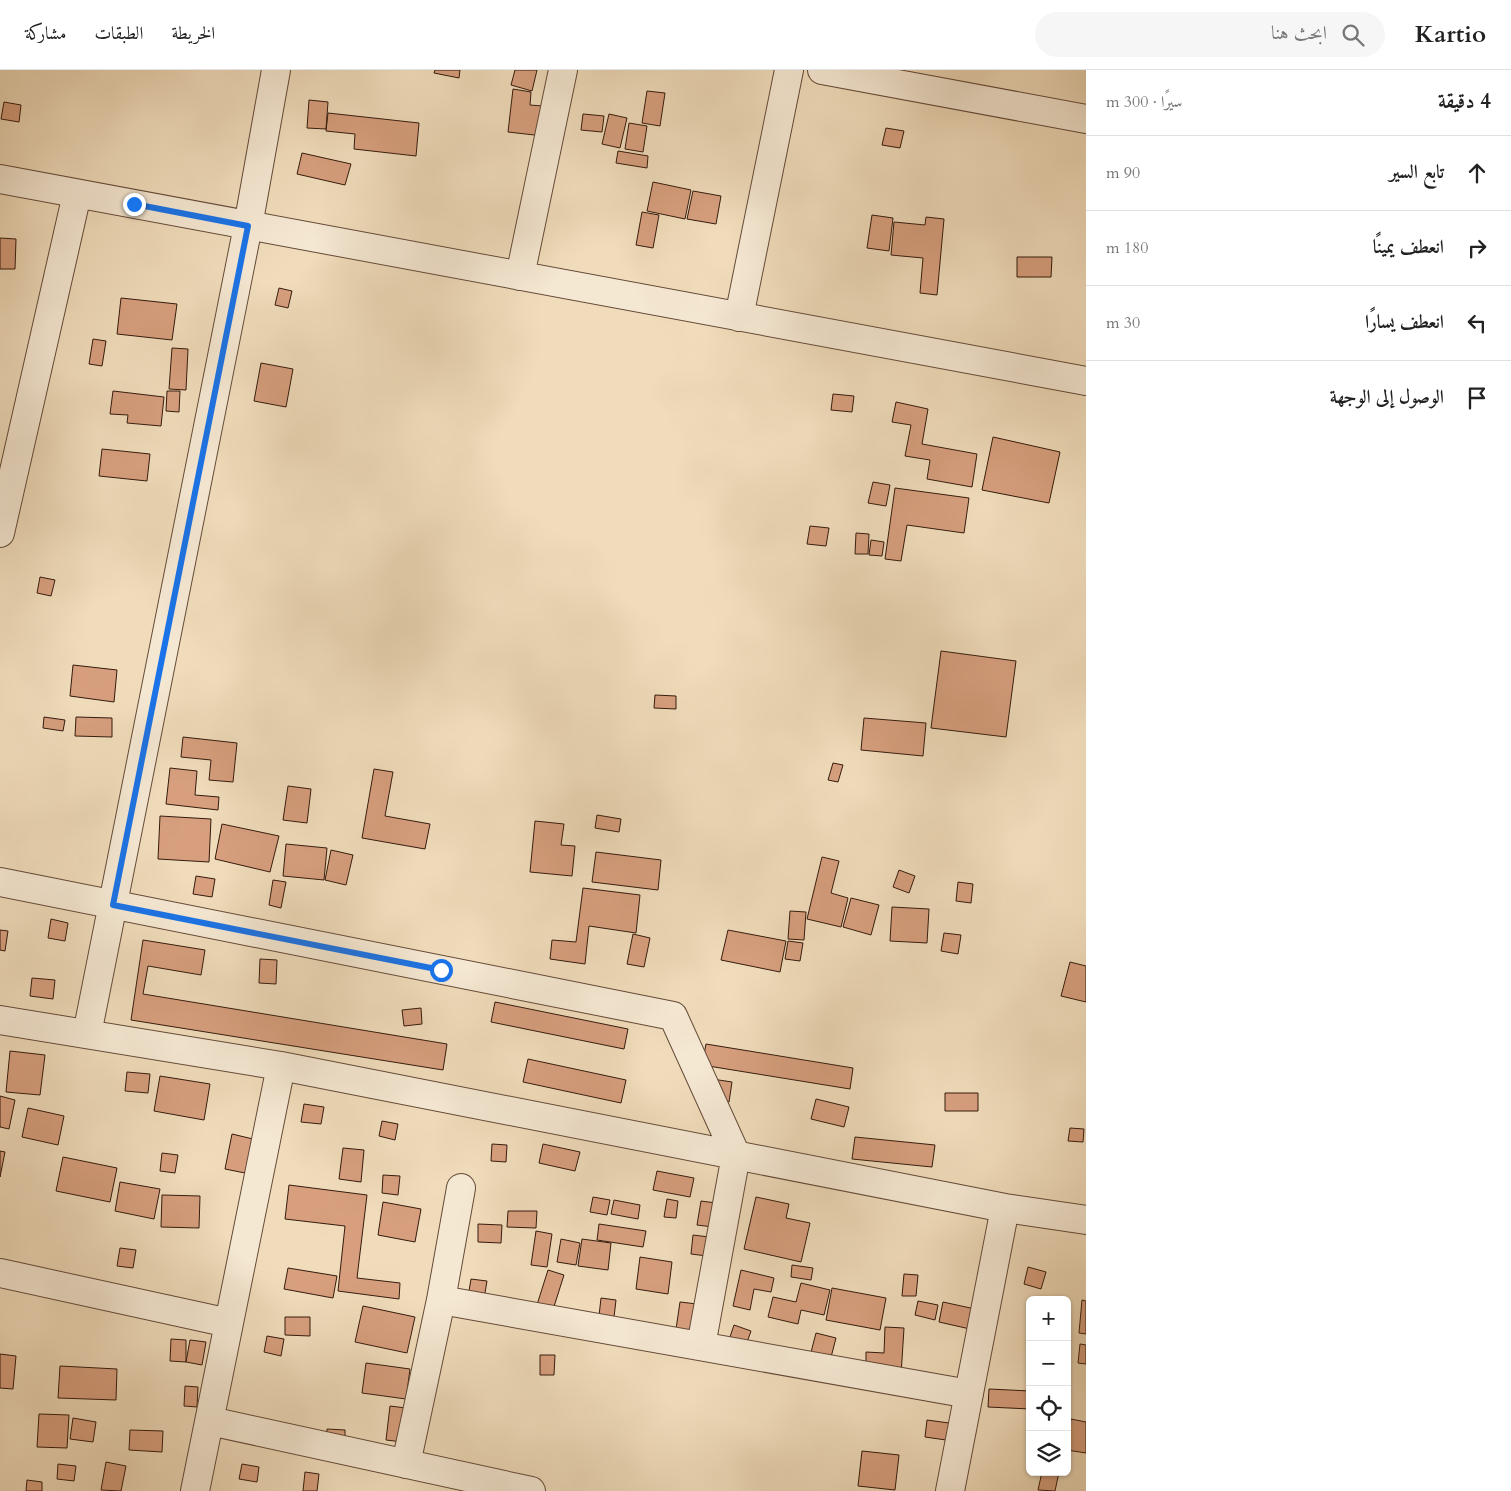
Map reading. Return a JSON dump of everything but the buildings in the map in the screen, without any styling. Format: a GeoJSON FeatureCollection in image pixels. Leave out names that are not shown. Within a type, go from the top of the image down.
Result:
{"type":"FeatureCollection","features":[{"type":"Feature","properties":{"kind":"street"},"geometry":{"type":"LineString","coordinates":[[87,1034],[248,226],[276,70]]}},
{"type":"Feature","properties":{"kind":"street"},"geometry":{"type":"LineString","coordinates":[[520,276],[563,70]]}},
{"type":"Feature","properties":{"kind":"street"},"geometry":{"type":"LineString","coordinates":[[739,317],[789,70]]}},
{"type":"Feature","properties":{"kind":"street"},"geometry":{"type":"LineString","coordinates":[[822,70],[1086,119]]}},
{"type":"Feature","properties":{"kind":"street"},"geometry":{"type":"LineString","coordinates":[[0,180],[1086,381]]}},
{"type":"Feature","properties":{"kind":"street"},"geometry":{"type":"LineString","coordinates":[[0,533],[76,194]]}},
{"type":"Feature","properties":{"kind":"street"},"geometry":{"type":"LineString","coordinates":[[0,882],[673,1016],[736,1155],[701,1346]]}},
{"type":"Feature","properties":{"kind":"street"},"geometry":{"type":"LineString","coordinates":[[0,1020],[281,1066],[1005,1208],[1086,1220]]}},
{"type":"Feature","properties":{"kind":"street"},"geometry":{"type":"LineString","coordinates":[[195,1491],[281,1066]]}},
{"type":"Feature","properties":{"kind":"street"},"geometry":{"type":"LineString","coordinates":[[406,1464],[441,1300],[461,1188]]}},
{"type":"Feature","properties":{"kind":"street"},"geometry":{"type":"LineString","coordinates":[[950,1491],[1005,1208]]}},
{"type":"Feature","properties":{"kind":"street"},"geometry":{"type":"LineString","coordinates":[[0,1273],[229,1323]]}},
{"type":"Feature","properties":{"kind":"street"},"geometry":{"type":"LineString","coordinates":[[441,1300],[969,1394]]}},
{"type":"Feature","properties":{"kind":"street"},"geometry":{"type":"LineString","coordinates":[[210,1421],[406,1464],[479,1485],[531,1491]]}},
{"type":"Feature","properties":{"kind":"route"},"geometry":{"type":"LineString","coordinates":[[134,204],[248,226],[113,905],[441,970]]}}]}
